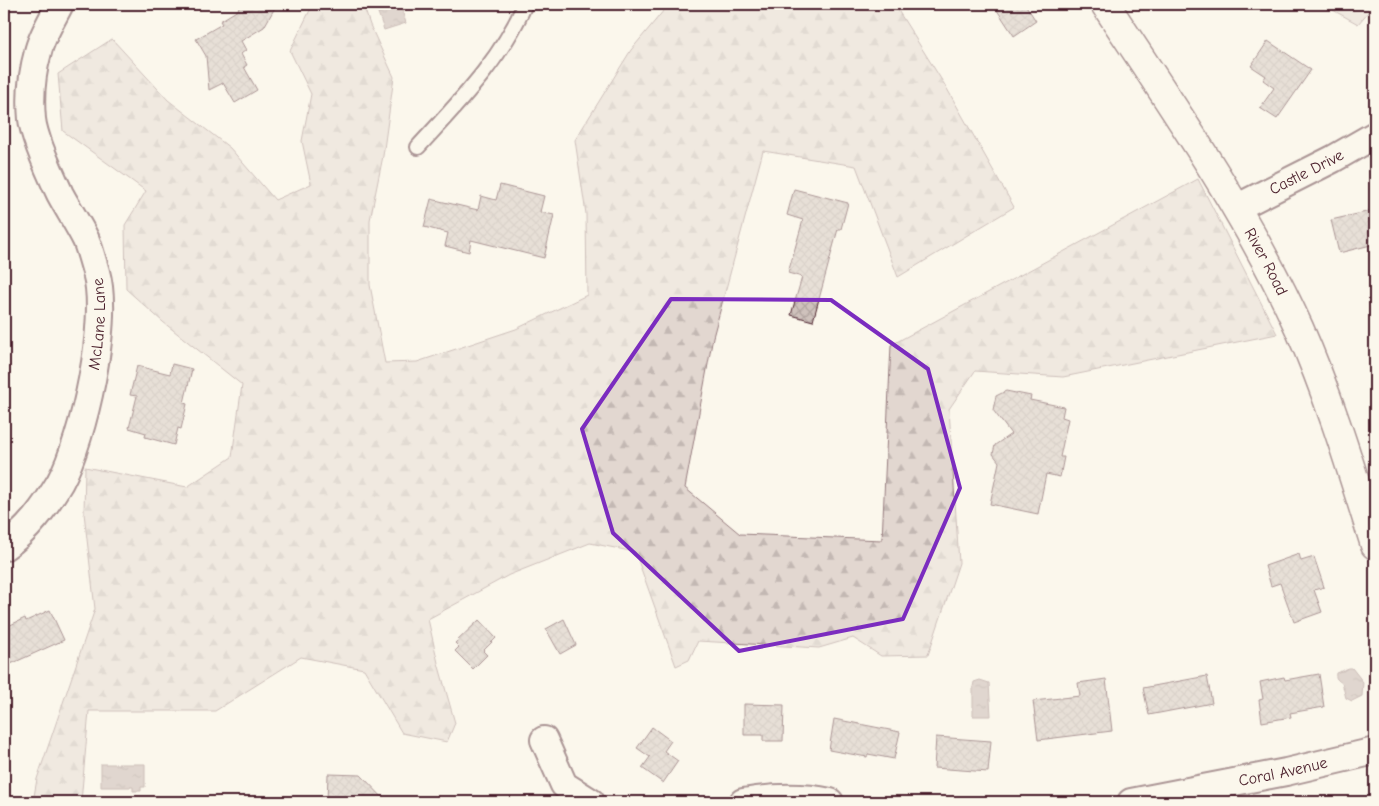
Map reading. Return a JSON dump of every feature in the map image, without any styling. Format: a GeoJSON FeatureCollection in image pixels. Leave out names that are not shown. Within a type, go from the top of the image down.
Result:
{"type":"FeatureCollection","features":[{"type":"Feature","properties":{"kind":"street","name":"McLane Lane"},"geometry":{"type":"LineString","coordinates":[[4,547],[19,537],[40,512],[60,480],[76,442],[98,345],[101,305],[97,274],[86,241],[60,194],[32,121],[32,93],[38,50],[60,4]]}},
{"type":"Feature","properties":{"kind":"street","name":"River Road"},"geometry":{"type":"LineString","coordinates":[[1105,4],[1184,123],[1236,208],[1276,281],[1299,329],[1346,452],[1375,545]]}},
{"type":"Feature","properties":{"kind":"street","name":"Castle Drive"},"geometry":{"type":"LineString","coordinates":[[1236,208],[1333,159],[1375,135]]}},
{"type":"Feature","properties":{"kind":"street"},"geometry":{"type":"LineString","coordinates":[[544,740],[564,785],[591,802]]}},
{"type":"Feature","properties":{"kind":"street","name":"Coral Avenue"},"geometry":{"type":"LineString","coordinates":[[1131,802],[1286,772],[1375,751]]}},
{"type":"Feature","properties":{"kind":"street"},"geometry":{"type":"LineString","coordinates":[[743,802],[764,798],[793,798],[830,802]]}},
{"type":"Feature","properties":{"kind":"lane"},"geometry":{"type":"LineString","coordinates":[[418,146],[480,78],[515,26],[524,4]]}},
{"type":"Feature","properties":{"kind":"highlighted area"},"geometry":{"type":"Polygon","coordinates":[[[671,299],[831,300],[928,369],[960,488],[903,619],[739,651],[613,533],[582,429],[671,299]]]}},
{"type":"Feature","properties":{"kind":"green space"},"geometry":{"type":"Polygon","coordinates":[[[313,4],[363,4],[370,25],[394,77],[383,156],[370,220],[370,285],[385,363],[417,362],[516,329],[587,295],[586,214],[575,140],[631,50],[669,4],[894,4],[946,87],[1014,207],[898,277],[856,166],[763,151],[713,337],[685,488],[740,534],[882,540],[891,345],[1198,179],[1277,334],[1063,377],[975,371],[949,409],[959,563],[928,655],[881,656],[853,638],[819,648],[698,641],[689,660],[676,666],[635,552],[590,543],[509,575],[428,619],[455,723],[447,742],[402,733],[364,669],[301,657],[215,711],[89,711],[81,802],[33,802],[37,779],[95,609],[84,513],[85,467],[187,487],[232,457],[242,385],[163,322],[126,289],[125,225],[146,191],[63,131],[58,74],[112,39],[168,100],[230,148],[275,200],[311,184],[302,141],[311,94],[290,51],[313,4]]]}},
{"type":"Feature","properties":{"kind":"green space"},"geometry":{"type":"Polygon","coordinates":[[[1322,4],[1375,4],[1358,24],[1322,4]]]}},
{"type":"Feature","properties":{"kind":"water"},"geometry":{"type":"Polygon","coordinates":[[[375,4],[400,4],[406,23],[384,30],[375,4]]]}},
{"type":"Feature","properties":{"kind":"water"},"geometry":{"type":"Polygon","coordinates":[[[1352,668],[1363,682],[1362,696],[1352,701],[1346,698],[1342,683],[1336,677],[1336,673],[1352,668]]]}},
{"type":"Feature","properties":{"kind":"water"},"geometry":{"type":"Polygon","coordinates":[[[980,680],[989,683],[991,716],[973,716],[973,687],[974,682],[980,680]]]}},
{"type":"Feature","properties":{"kind":"water"},"geometry":{"type":"Polygon","coordinates":[[[101,764],[145,764],[145,787],[141,787],[141,791],[133,791],[133,787],[101,787],[101,764]]]}},
{"type":"Feature","properties":{"kind":"building"},"geometry":{"type":"Polygon","coordinates":[[[240,4],[277,4],[264,27],[241,41],[246,50],[241,54],[247,65],[244,67],[257,90],[235,103],[223,83],[209,90],[206,56],[196,39],[222,24],[220,21],[238,10],[240,4]]]}},
{"type":"Feature","properties":{"kind":"building"},"geometry":{"type":"Polygon","coordinates":[[[993,4],[1025,4],[1036,21],[1014,36],[993,4]]]}},
{"type":"Feature","properties":{"kind":"building"},"geometry":{"type":"Polygon","coordinates":[[[1268,41],[1311,70],[1277,119],[1260,108],[1274,88],[1263,80],[1266,76],[1251,66],[1268,41]]]}},
{"type":"Feature","properties":{"kind":"building"},"geometry":{"type":"Polygon","coordinates":[[[500,185],[544,196],[540,212],[554,215],[544,258],[471,240],[469,252],[445,246],[448,233],[424,227],[431,199],[478,210],[481,196],[496,200],[500,185]]]}},
{"type":"Feature","properties":{"kind":"building"},"geometry":{"type":"Polygon","coordinates":[[[794,189],[848,203],[841,229],[838,229],[813,321],[791,315],[802,277],[788,273],[803,220],[787,215],[794,189]]]}},
{"type":"Feature","properties":{"kind":"building"},"geometry":{"type":"Polygon","coordinates":[[[1375,210],[1375,244],[1339,253],[1331,220],[1375,210]]]}},
{"type":"Feature","properties":{"kind":"building"},"geometry":{"type":"Polygon","coordinates":[[[172,364],[192,369],[184,403],[187,404],[181,429],[178,428],[174,445],[145,437],[146,433],[129,428],[137,396],[130,395],[137,366],[170,374],[172,364]]]}},
{"type":"Feature","properties":{"kind":"building"},"geometry":{"type":"Polygon","coordinates":[[[1006,391],[1031,396],[1030,400],[1064,407],[1062,417],[1068,419],[1060,457],[1064,457],[1060,477],[1046,474],[1038,514],[990,504],[999,462],[993,454],[995,445],[1011,434],[993,410],[996,396],[1006,391]]]}},
{"type":"Feature","properties":{"kind":"building"},"geometry":{"type":"Polygon","coordinates":[[[1299,554],[1301,561],[1314,557],[1324,587],[1314,590],[1322,612],[1294,622],[1280,583],[1271,586],[1265,566],[1299,554]]]}},
{"type":"Feature","properties":{"kind":"building"},"geometry":{"type":"Polygon","coordinates":[[[50,610],[64,640],[4,667],[4,628],[25,618],[26,621],[50,610]]]}},
{"type":"Feature","properties":{"kind":"building"},"geometry":{"type":"Polygon","coordinates":[[[564,619],[576,645],[560,654],[546,629],[564,619]]]}},
{"type":"Feature","properties":{"kind":"building"},"geometry":{"type":"Polygon","coordinates":[[[479,620],[496,638],[483,651],[487,655],[473,669],[455,651],[459,647],[455,643],[479,620]]]}},
{"type":"Feature","properties":{"kind":"building"},"geometry":{"type":"Polygon","coordinates":[[[1319,674],[1324,707],[1290,713],[1291,717],[1262,722],[1259,700],[1263,699],[1260,682],[1284,677],[1285,680],[1319,674]]]}},
{"type":"Feature","properties":{"kind":"building"},"geometry":{"type":"Polygon","coordinates":[[[1207,676],[1212,703],[1149,715],[1143,688],[1207,676]]]}},
{"type":"Feature","properties":{"kind":"building"},"geometry":{"type":"Polygon","coordinates":[[[1106,679],[1112,731],[1038,740],[1033,701],[1080,696],[1078,683],[1106,679]]]}},
{"type":"Feature","properties":{"kind":"building"},"geometry":{"type":"Polygon","coordinates":[[[744,704],[784,705],[783,741],[763,741],[763,735],[744,735],[744,704]]]}},
{"type":"Feature","properties":{"kind":"building"},"geometry":{"type":"Polygon","coordinates":[[[834,719],[900,732],[894,759],[868,754],[867,757],[829,750],[834,719]]]}},
{"type":"Feature","properties":{"kind":"building"},"geometry":{"type":"Polygon","coordinates":[[[652,727],[671,741],[664,751],[678,761],[663,783],[642,768],[650,757],[637,748],[652,727]]]}},
{"type":"Feature","properties":{"kind":"building"},"geometry":{"type":"Polygon","coordinates":[[[936,737],[991,741],[988,772],[934,768],[936,737]]]}},
{"type":"Feature","properties":{"kind":"building"},"geometry":{"type":"Polygon","coordinates":[[[328,774],[361,775],[387,802],[327,802],[328,774]]]}}]}
